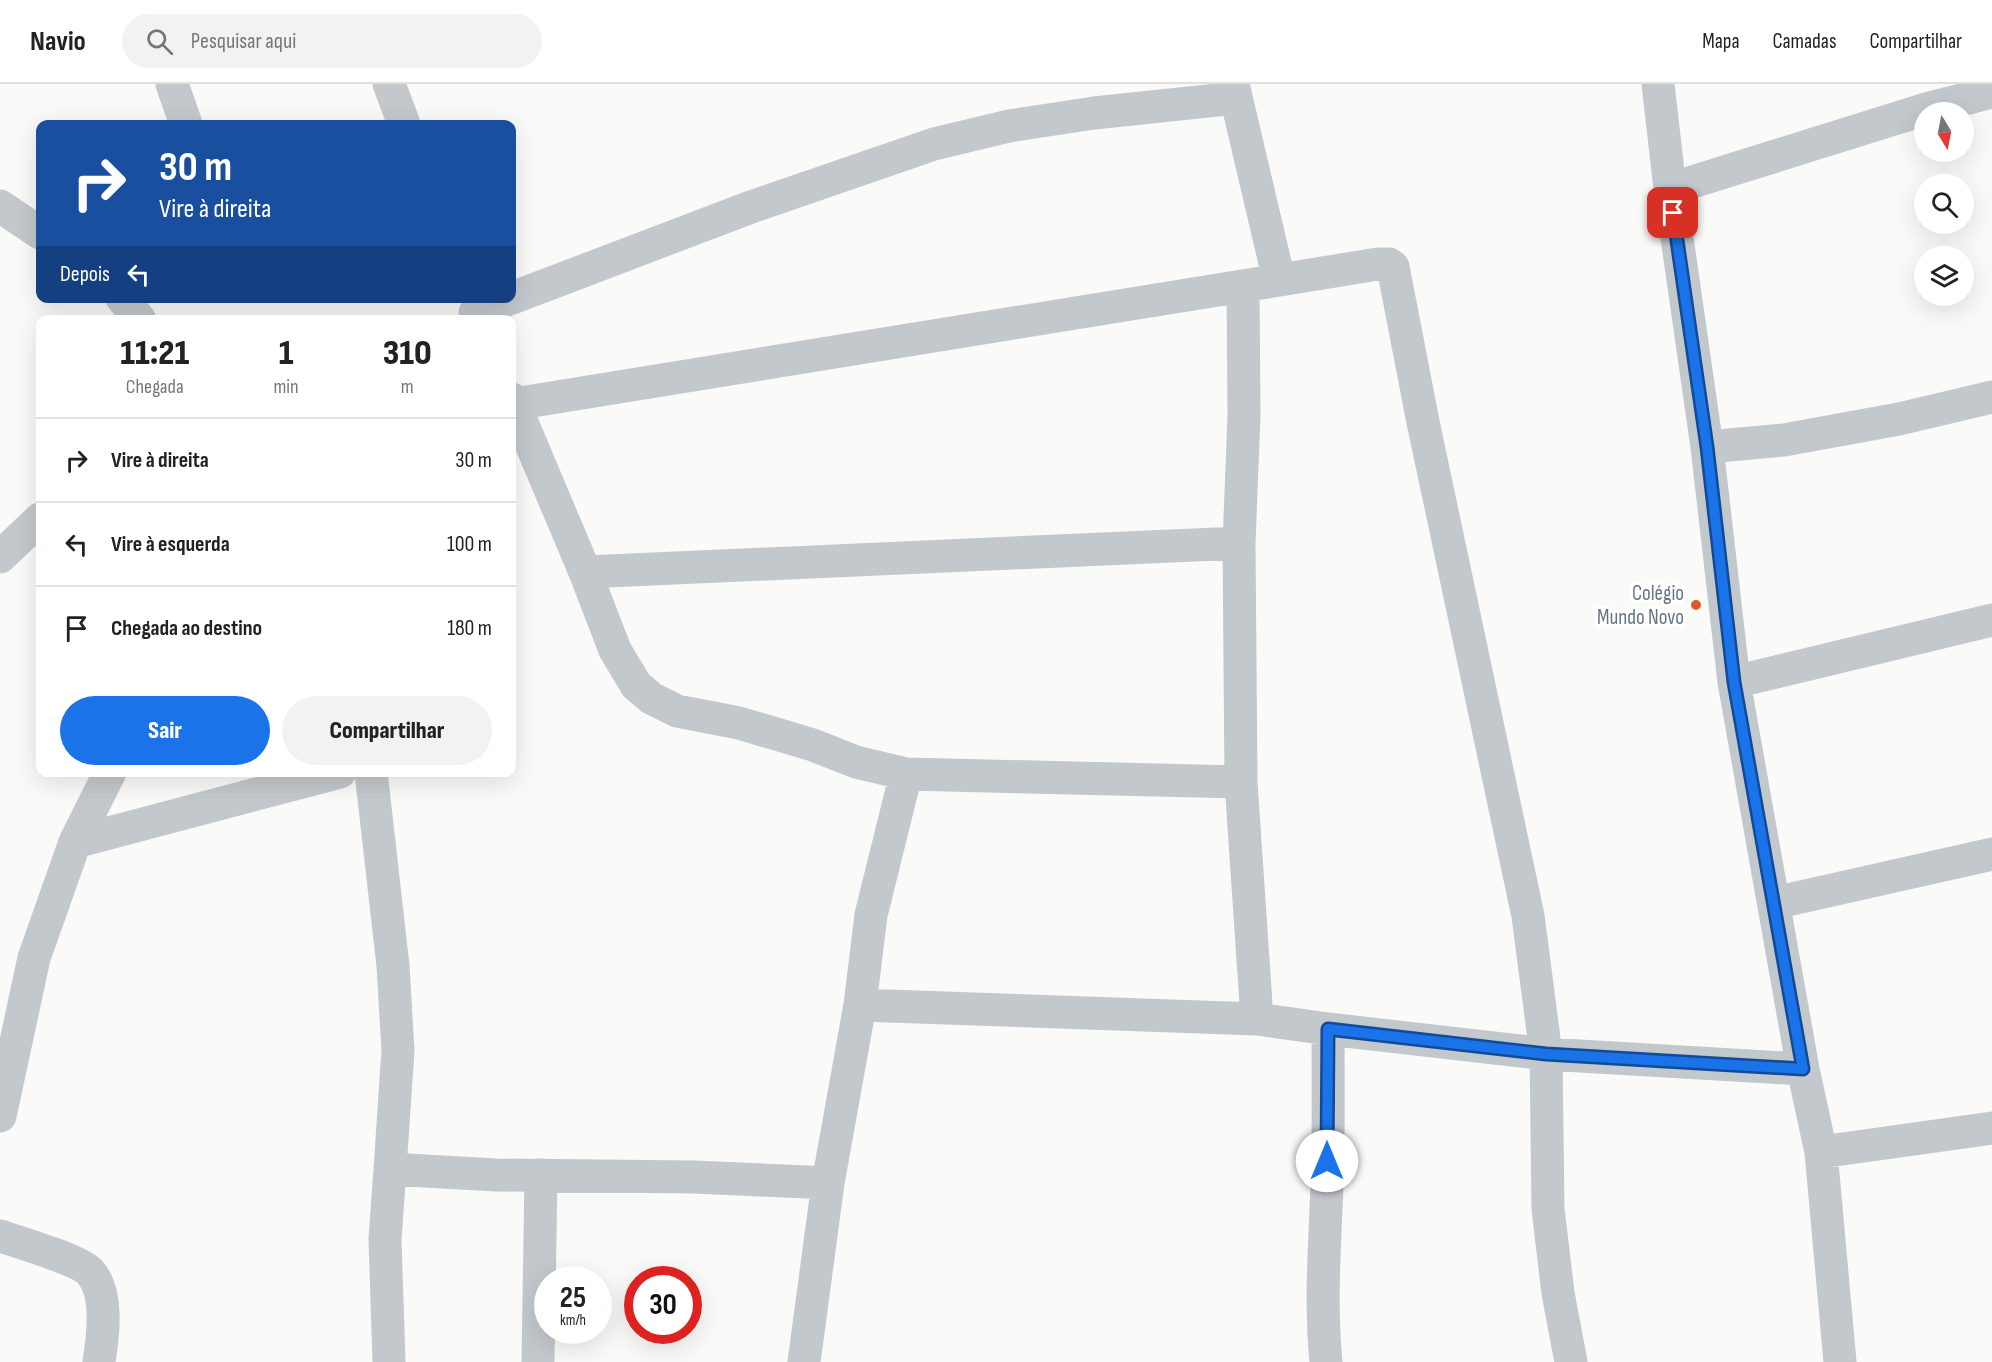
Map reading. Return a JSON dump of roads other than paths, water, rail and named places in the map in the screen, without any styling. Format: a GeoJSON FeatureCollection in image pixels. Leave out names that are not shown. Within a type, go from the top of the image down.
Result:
{"type":"FeatureCollection","features":[{"type":"Feature","properties":{"kind":"street"},"geometry":{"type":"LineString","coordinates":[[172,84],[185,120]]}},
{"type":"Feature","properties":{"kind":"street"},"geometry":{"type":"LineString","coordinates":[[389,84],[402,120]]}},
{"type":"Feature","properties":{"kind":"street"},"geometry":{"type":"LineString","coordinates":[[1658,84],[1670,189],[1707,447],[1734,682],[1803,1069],[1821,1152],[1840,1362]]}},
{"type":"Feature","properties":{"kind":"street"},"geometry":{"type":"LineString","coordinates":[[516,296],[751,207],[934,144],[1009,126],[1234,91],[1279,280]]}},
{"type":"Feature","properties":{"kind":"street"},"geometry":{"type":"LineString","coordinates":[[1670,189],[1926,109],[1992,92]]}},
{"type":"Feature","properties":{"kind":"street"},"geometry":{"type":"LineString","coordinates":[[0,206],[36,230]]}},
{"type":"Feature","properties":{"kind":"street"},"geometry":{"type":"LineString","coordinates":[[516,402],[1384,263],[1393,267],[1528,916],[1546,1054],[1548,1209],[1558,1293],[1571,1362]]}},
{"type":"Feature","properties":{"kind":"street"},"geometry":{"type":"LineString","coordinates":[[1243,286],[1244,416],[1239,543],[1241,782],[1257,1019]]}},
{"type":"Feature","properties":{"kind":"street"},"geometry":{"type":"LineString","coordinates":[[127,303],[136,315]]}},
{"type":"Feature","properties":{"kind":"street"},"geometry":{"type":"LineString","coordinates":[[474,310],[496,303]]}},
{"type":"Feature","properties":{"kind":"street"},"geometry":{"type":"LineString","coordinates":[[1707,447],[1796,438],[1899,419],[1992,397]]}},
{"type":"Feature","properties":{"kind":"street"},"geometry":{"type":"LineString","coordinates":[[516,409],[585,572],[615,650],[636,685],[651,698],[677,711],[739,723],[813,745],[856,762],[906,774],[1241,782]]}},
{"type":"Feature","properties":{"kind":"street"},"geometry":{"type":"LineString","coordinates":[[0,557],[36,523]]}},
{"type":"Feature","properties":{"kind":"street"},"geometry":{"type":"LineString","coordinates":[[585,572],[1239,543]]}},
{"type":"Feature","properties":{"kind":"street"},"geometry":{"type":"LineString","coordinates":[[1734,682],[1992,620]]}},
{"type":"Feature","properties":{"kind":"street"},"geometry":{"type":"LineString","coordinates":[[804,1362],[828,1183],[860,1005],[871,915],[906,774]]}},
{"type":"Feature","properties":{"kind":"street"},"geometry":{"type":"LineString","coordinates":[[1,1106],[34,958],[75,842],[108,777]]}},
{"type":"Feature","properties":{"kind":"street"},"geometry":{"type":"LineString","coordinates":[[75,842],[321,777]]}},
{"type":"Feature","properties":{"kind":"street"},"geometry":{"type":"LineString","coordinates":[[371,777],[393,966],[398,1050],[385,1239],[389,1362]]}},
{"type":"Feature","properties":{"kind":"street"},"geometry":{"type":"LineString","coordinates":[[1774,903],[1992,854]]}},
{"type":"Feature","properties":{"kind":"street"},"geometry":{"type":"LineString","coordinates":[[860,1005],[1257,1019],[1546,1054],[1803,1069]]}},
{"type":"Feature","properties":{"kind":"street"},"geometry":{"type":"LineString","coordinates":[[1326,1362],[1322,1264],[1327,1183],[1328,1029]]}},
{"type":"Feature","properties":{"kind":"street"},"geometry":{"type":"LineString","coordinates":[[1821,1152],[1992,1128]]}},
{"type":"Feature","properties":{"kind":"street"},"geometry":{"type":"LineString","coordinates":[[390,1169],[828,1183]]}},
{"type":"Feature","properties":{"kind":"street"},"geometry":{"type":"LineString","coordinates":[[538,1362],[541,1175]]}},
{"type":"Feature","properties":{"kind":"street"},"geometry":{"type":"LineString","coordinates":[[0,1236],[77,1264],[90,1272],[101,1289],[103,1306],[99,1362]]}},
{"type":"Feature","properties":{"kind":"place","name":"Colégio Mundo Novo"},"geometry":{"type":"Point","coordinates":[1696,605]}}]}
